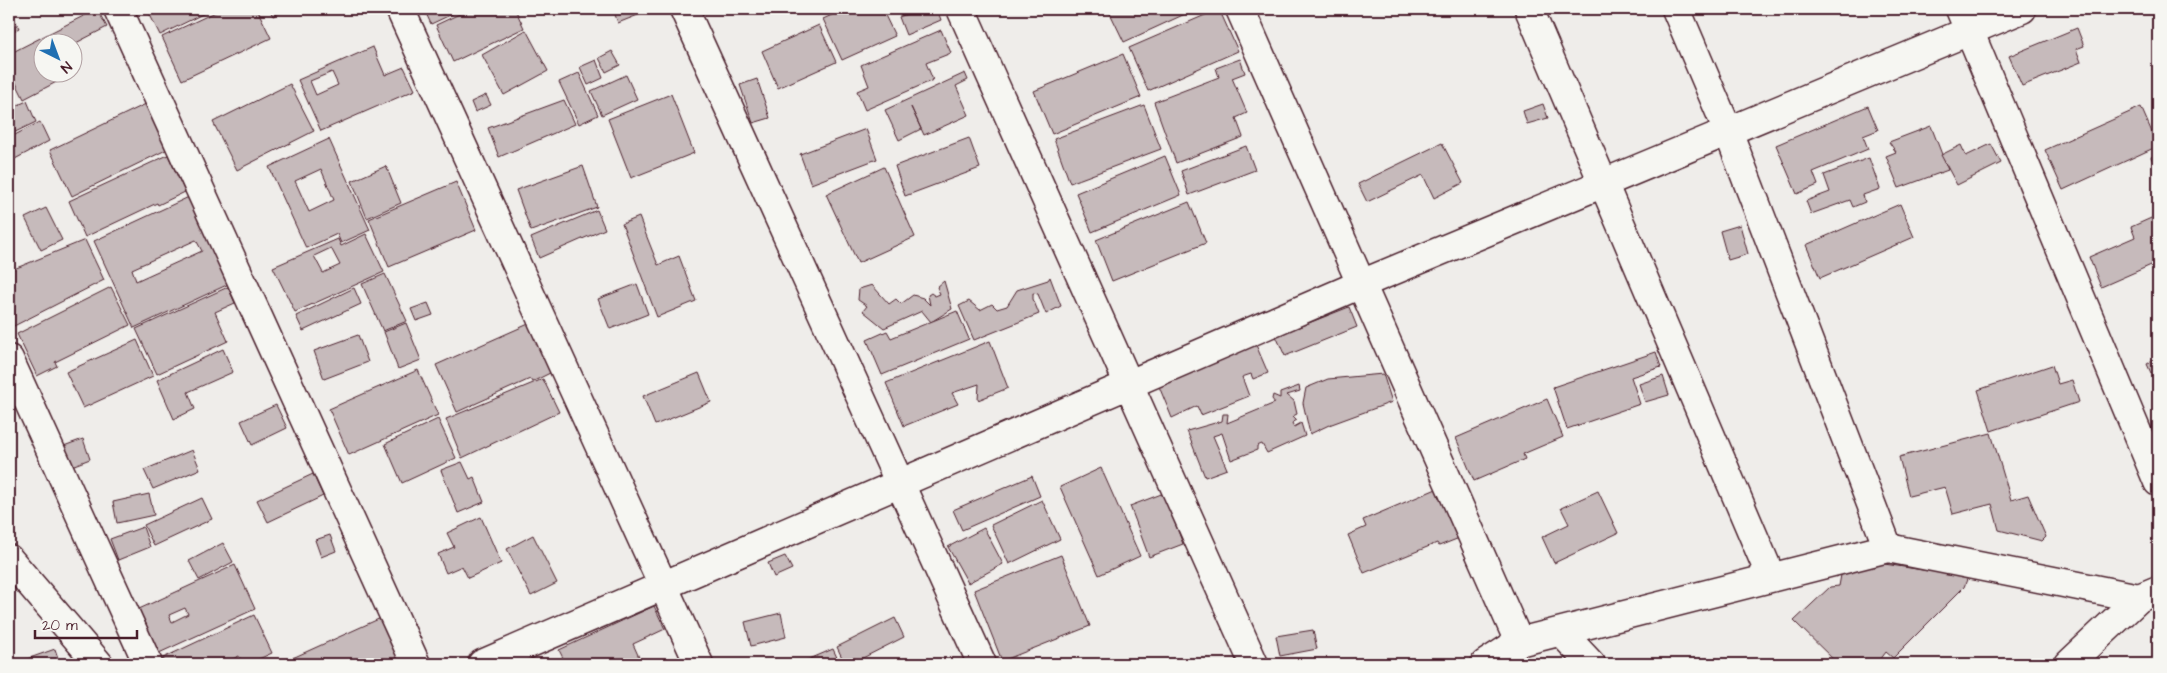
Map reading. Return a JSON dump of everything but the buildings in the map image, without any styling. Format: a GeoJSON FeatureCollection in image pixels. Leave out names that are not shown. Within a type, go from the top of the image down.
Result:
{"type":"FeatureCollection","features":[{"type":"Feature","properties":{"kind":"street"},"geometry":{"type":"LineString","coordinates":[[118,9],[416,664]]}},
{"type":"Feature","properties":{"kind":"street"},"geometry":{"type":"LineString","coordinates":[[400,9],[700,664]]}},
{"type":"Feature","properties":{"kind":"street"},"geometry":{"type":"LineString","coordinates":[[684,9],[982,664]]}},
{"type":"Feature","properties":{"kind":"street"},"geometry":{"type":"LineString","coordinates":[[961,9],[1254,664]]}},
{"type":"Feature","properties":{"kind":"street"},"geometry":{"type":"LineString","coordinates":[[1240,9],[1519,642]]}},
{"type":"Feature","properties":{"kind":"street"},"geometry":{"type":"LineString","coordinates":[[1529,9],[1771,578]]}},
{"type":"Feature","properties":{"kind":"street"},"geometry":{"type":"LineString","coordinates":[[1676,9],[1728,131],[1888,548]]}},
{"type":"Feature","properties":{"kind":"street"},"geometry":{"type":"LineString","coordinates":[[482,664],[1361,284],[1728,131],[1964,20],[2022,9]]}},
{"type":"Feature","properties":{"kind":"street"},"geometry":{"type":"LineString","coordinates":[[1964,20],[2158,482]]}},
{"type":"Feature","properties":{"kind":"street"},"geometry":{"type":"LineString","coordinates":[[9,359],[148,664]]}},
{"type":"Feature","properties":{"kind":"street"},"geometry":{"type":"LineString","coordinates":[[1485,664],[1519,642],[1888,548],[2149,594]]}},
{"type":"Feature","properties":{"kind":"street"},"geometry":{"type":"LineString","coordinates":[[9,559],[99,664]]}},
{"type":"Feature","properties":{"kind":"street"},"geometry":{"type":"LineString","coordinates":[[2069,664],[2149,594]]}},
{"type":"Feature","properties":{"kind":"street"},"geometry":{"type":"LineString","coordinates":[[1561,632],[1591,664]]}}]}
